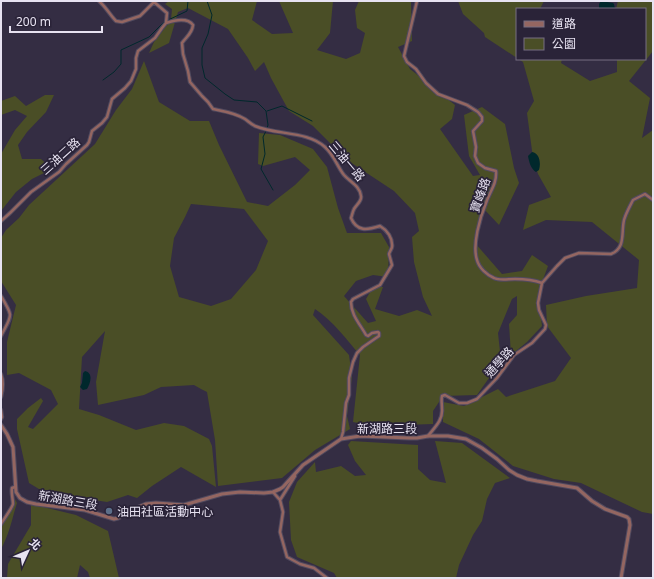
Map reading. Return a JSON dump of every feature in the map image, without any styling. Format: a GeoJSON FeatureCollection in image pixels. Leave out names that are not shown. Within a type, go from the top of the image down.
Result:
{"type":"FeatureCollection","features":[{"type":"Feature","properties":{"kind":"street"},"geometry":{"type":"LineString","coordinates":[[99,1],[116,21],[122,22],[140,16],[155,1],[167,13],[166,23]]}},
{"type":"Feature","properties":{"kind":"street","name":"寶峰路"},"geometry":{"type":"LineString","coordinates":[[417,1],[404,56],[406,62],[416,69],[426,83],[438,94],[467,105],[478,112],[482,117],[482,121],[473,131],[476,147],[475,156],[478,163],[485,168],[496,171],[496,181],[486,201],[480,218],[476,241],[477,261],[481,268],[495,279],[535,281],[542,283]]}},
{"type":"Feature","properties":{"kind":"street","name":"三油一路"},"geometry":{"type":"LineString","coordinates":[[166,23],[179,20],[191,22],[194,25],[190,35],[185,38],[182,43],[183,54],[189,79],[195,89],[213,109],[237,115],[255,126],[314,140],[325,146],[343,174],[359,189],[361,199],[354,209],[351,218],[354,224],[364,230],[380,226],[384,228],[391,238],[392,247],[389,254],[392,265],[382,283],[353,299],[351,302],[354,317],[366,335],[368,336],[372,333],[379,333],[376,338],[357,353],[353,362],[349,378],[349,395],[346,403],[344,427],[341,439]]}},
{"type":"Feature","properties":{"kind":"street","name":"三油二路"},"geometry":{"type":"LineString","coordinates":[[1,220],[31,192],[59,172],[87,145],[92,131],[107,117],[112,99],[131,81],[136,69],[136,58],[138,51],[155,38],[166,23]]}},
{"type":"Feature","properties":{"kind":"street"},"geometry":{"type":"LineString","coordinates":[[542,283],[565,258],[580,252],[611,254],[616,252],[619,249],[623,238],[624,220],[633,200],[645,194],[653,200]]}},
{"type":"Feature","properties":{"kind":"street","name":"通學路"},"geometry":{"type":"LineString","coordinates":[[428,436],[441,419],[443,411],[442,396],[445,395],[459,402],[467,403],[476,399],[497,378],[514,355],[532,343],[545,329],[546,325],[538,303],[542,283]]}},
{"type":"Feature","properties":{"kind":"street"},"geometry":{"type":"LineString","coordinates":[[1,296],[8,307],[10,317],[1,336]]}},
{"type":"Feature","properties":{"kind":"street"},"geometry":{"type":"LineString","coordinates":[[1,374],[3,380],[3,391],[1,397]]}},
{"type":"Feature","properties":{"kind":"street"},"geometry":{"type":"LineString","coordinates":[[1,410],[1,420]]}},
{"type":"Feature","properties":{"kind":"street"},"geometry":{"type":"LineString","coordinates":[[1,425],[13,447],[16,487],[12,488],[11,490],[13,496],[12,507],[1,524]]}},
{"type":"Feature","properties":{"kind":"street","name":"新湖路三段"},"geometry":{"type":"LineString","coordinates":[[16,487],[18,496],[28,502],[45,506],[85,510],[114,519],[146,504],[156,503],[184,505],[200,499],[228,493],[273,492],[283,487],[303,465],[341,439],[360,436],[417,438],[428,436],[448,436],[466,439],[488,451],[509,470],[517,475],[537,481],[578,488],[592,501],[605,509],[625,515],[630,522],[630,525],[621,578]]}},
{"type":"Feature","properties":{"kind":"street"},"geometry":{"type":"LineString","coordinates":[[280,500],[298,470]]}},
{"type":"Feature","properties":{"kind":"street"},"geometry":{"type":"LineString","coordinates":[[273,492],[280,500],[282,512],[280,532],[287,557],[300,564],[314,568],[326,578]]}},
{"type":"Feature","properties":{"kind":"green space"},"geometry":{"type":"Polygon","coordinates":[[[169,1],[257,1],[252,20],[272,34],[293,33],[279,1],[333,1],[330,33],[317,50],[346,59],[360,53],[365,33],[357,28],[355,10],[359,1],[411,1],[412,41],[398,47],[410,69],[455,105],[452,119],[440,129],[473,176],[480,175],[469,156],[464,115],[482,107],[505,124],[514,168],[519,183],[499,225],[483,208],[475,243],[502,274],[522,271],[532,255],[548,266],[538,293],[542,326],[527,342],[511,355],[509,324],[517,315],[517,296],[512,299],[498,333],[501,361],[477,395],[443,396],[433,411],[433,424],[373,426],[353,422],[360,355],[333,325],[315,309],[313,315],[349,355],[352,377],[347,416],[350,429],[315,450],[282,478],[218,486],[215,440],[207,392],[194,385],[161,387],[144,395],[98,405],[96,382],[105,331],[82,357],[79,409],[99,415],[136,430],[164,423],[184,426],[209,439],[212,446],[216,487],[181,467],[137,498],[128,495],[107,502],[44,492],[29,483],[17,429],[17,419],[41,398],[43,401],[28,427],[33,429],[58,404],[51,390],[19,373],[7,375],[7,342],[16,305],[1,281],[1,238],[6,230],[19,218],[29,205],[95,144],[116,110],[132,89],[144,61],[159,102],[190,121],[209,121],[247,202],[268,206],[295,185],[310,170],[295,157],[263,166],[258,164],[259,133],[280,135],[313,149],[327,167],[338,208],[347,233],[381,233],[389,247],[388,277],[373,275],[356,281],[344,296],[368,323],[376,321],[366,299],[373,287],[383,287],[375,309],[399,316],[417,310],[432,316],[423,297],[414,262],[412,237],[419,231],[415,213],[394,191],[347,160],[313,126],[289,111],[264,62],[255,71],[228,29],[188,8],[178,12],[169,43],[149,53],[154,42],[171,20],[172,9],[165,4],[169,1]],[[191,204],[174,238],[170,266],[179,297],[211,306],[231,299],[256,270],[268,241],[244,209],[191,204]]]}},
{"type":"Feature","properties":{"kind":"green space"},"geometry":{"type":"Polygon","coordinates":[[[458,1],[544,1],[540,8],[516,8],[516,57],[485,37],[484,33],[463,14],[458,1]]]}},
{"type":"Feature","properties":{"kind":"green space"},"geometry":{"type":"Polygon","coordinates":[[[618,1],[653,1],[653,51],[646,60],[646,8],[616,8],[618,1]]]}},
{"type":"Feature","properties":{"kind":"green space"},"geometry":{"type":"Polygon","coordinates":[[[520,60],[562,60],[561,63],[590,81],[617,72],[617,60],[646,60],[629,81],[650,98],[642,138],[653,130],[653,514],[642,512],[581,483],[554,479],[513,466],[479,439],[443,422],[443,402],[464,406],[498,389],[506,397],[555,381],[571,358],[547,326],[546,305],[586,296],[637,288],[639,260],[592,222],[546,220],[523,230],[529,205],[551,197],[538,174],[533,158],[527,113],[534,101],[523,62],[520,60]]]}},
{"type":"Feature","properties":{"kind":"green space"},"geometry":{"type":"Polygon","coordinates":[[[45,95],[54,95],[46,112],[27,132],[18,145],[22,159],[41,159],[52,169],[32,179],[16,192],[1,211],[1,154],[15,130],[27,116],[15,110],[1,115],[1,101],[15,96],[26,106],[45,95]]]}},
{"type":"Feature","properties":{"kind":"green space"},"geometry":{"type":"Polygon","coordinates":[[[351,441],[418,445],[418,469],[430,480],[446,483],[435,441],[462,443],[510,478],[495,483],[487,499],[482,521],[473,535],[459,565],[456,578],[337,578],[334,573],[297,557],[291,540],[289,502],[297,482],[315,462],[316,472],[341,466],[355,476],[366,475],[355,461],[348,445],[351,441]]]}},
{"type":"Feature","properties":{"kind":"green space"},"geometry":{"type":"Polygon","coordinates":[[[15,499],[17,503],[8,533],[1,549],[1,527],[12,509],[15,499]]]}},
{"type":"Feature","properties":{"kind":"green space"},"geometry":{"type":"Polygon","coordinates":[[[31,504],[76,515],[108,531],[119,578],[90,578],[88,572],[80,565],[77,578],[7,578],[8,564],[31,525],[31,504]]]}},
{"type":"Feature","properties":{"kind":"shaded area"},"geometry":{"type":"Polygon","coordinates":[[[601,1],[613,3],[615,8],[599,8],[601,1]]]}},
{"type":"Feature","properties":{"kind":"shaded area"},"geometry":{"type":"Polygon","coordinates":[[[532,152],[537,154],[539,159],[539,170],[536,172],[534,171],[528,158],[532,152]]]}},
{"type":"Feature","properties":{"kind":"shaded area"},"geometry":{"type":"Polygon","coordinates":[[[85,371],[90,374],[90,379],[87,389],[83,390],[80,387],[83,373],[85,371]]]}},
{"type":"Feature","properties":{"kind":"waterway"},"geometry":{"type":"LineString","coordinates":[[103,80],[114,72],[121,64],[121,50],[149,37],[164,22],[187,11],[188,1]]}},
{"type":"Feature","properties":{"kind":"waterway"},"geometry":{"type":"LineString","coordinates":[[207,1],[212,15],[208,34],[202,48],[202,65],[205,78],[234,100],[257,102],[266,111],[267,128]]}},
{"type":"Feature","properties":{"kind":"waterway"},"geometry":{"type":"LineString","coordinates":[[267,111],[282,106],[312,121]]}},
{"type":"Feature","properties":{"kind":"waterway"},"geometry":{"type":"LineString","coordinates":[[266,131],[263,137],[265,154],[261,169],[273,190]]}},
{"type":"Feature","properties":{"kind":"place","name":"油田社區活動中心"},"geometry":{"type":"Point","coordinates":[109,511]}}]}
